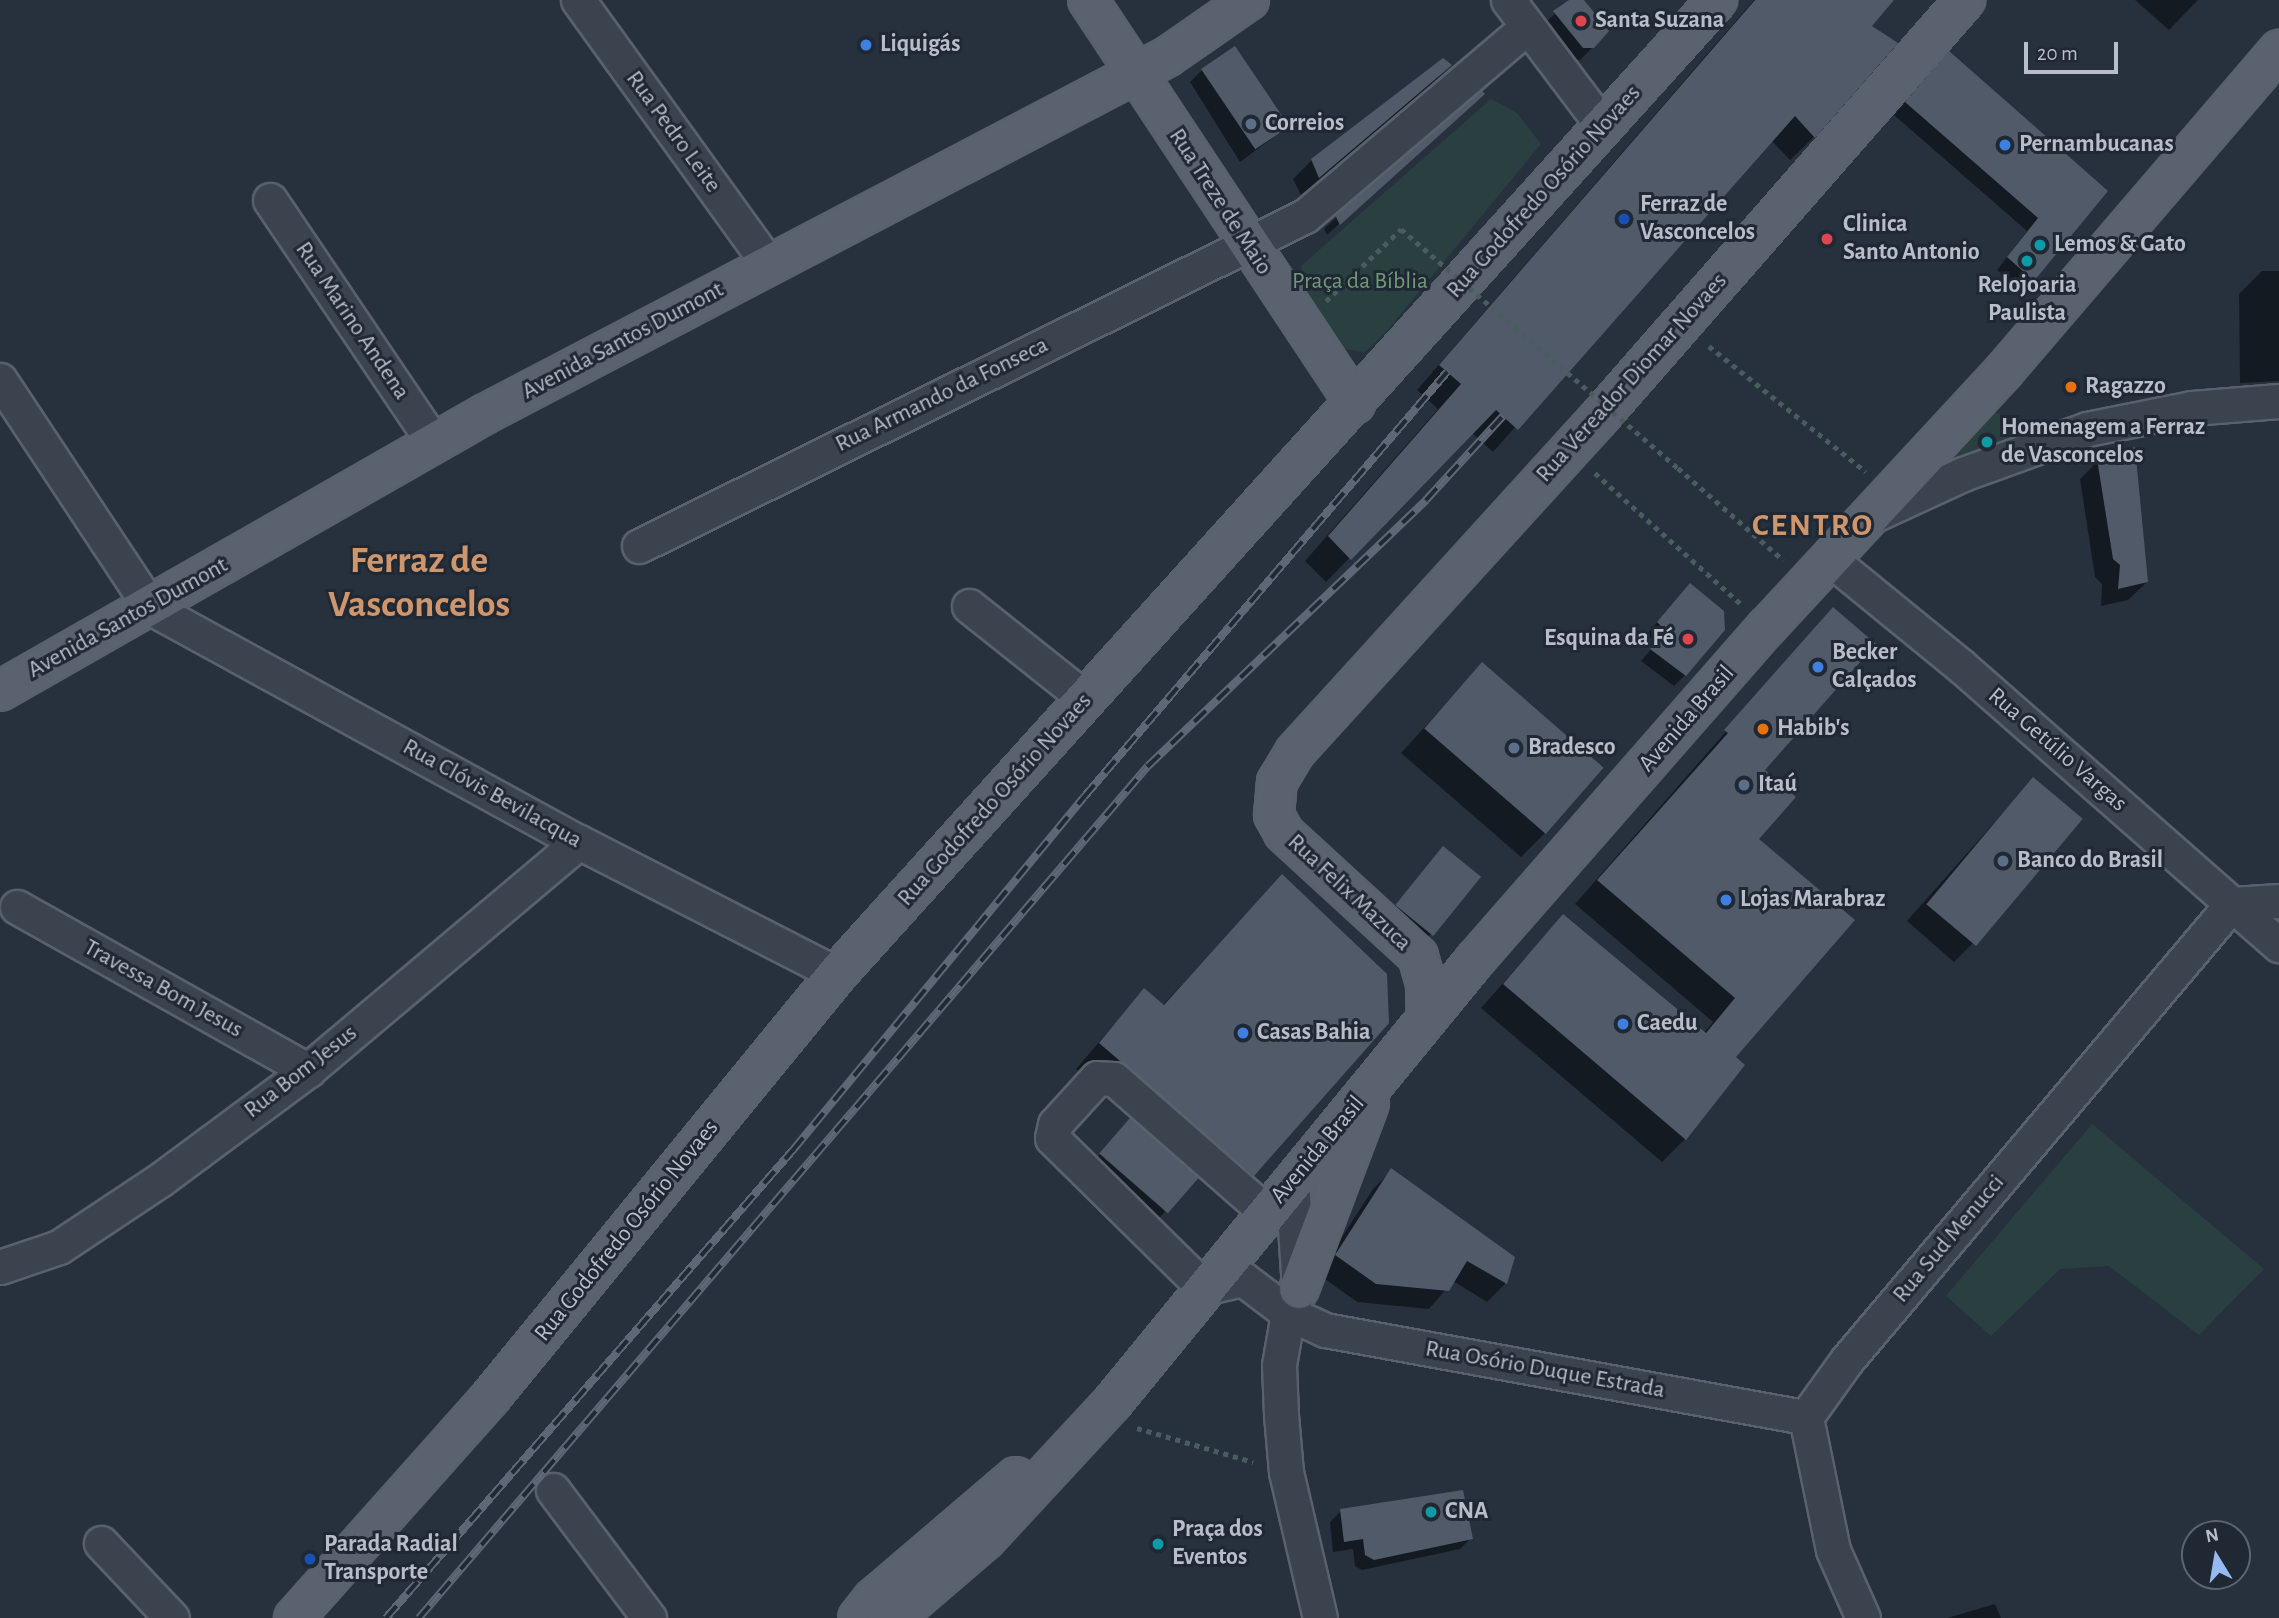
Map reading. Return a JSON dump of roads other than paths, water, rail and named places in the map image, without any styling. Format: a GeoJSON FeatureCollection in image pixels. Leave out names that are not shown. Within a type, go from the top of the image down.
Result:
{"type":"FeatureCollection","features":[{"type":"Feature","properties":{"kind":"main road","name":"Rua Treze de Maio"},"geometry":{"type":"LineString","coordinates":[[1088,0],[1246,244],[1354,404]]}},
{"type":"Feature","properties":{"kind":"main road","name":"Avenida Santos Dumont"},"geometry":{"type":"LineString","coordinates":[[0,691],[151,608],[434,443],[768,263],[1137,73],[1249,0]]}},
{"type":"Feature","properties":{"kind":"main road","name":"Rua Godofredo Osório Novaes"},"geometry":{"type":"LineString","coordinates":[[294,1618],[490,1398],[837,974],[1717,0]]}},
{"type":"Feature","properties":{"kind":"main road","name":"Rua Vereador Diomar Novaes"},"geometry":{"type":"LineString","coordinates":[[1295,752],[1681,324],[1965,0]]}},
{"type":"Feature","properties":{"kind":"main road","name":"Avenida Brasil"},"geometry":{"type":"LineString","coordinates":[[894,1618],[985,1540],[1106,1410],[1475,960],[1767,627],[2004,371],[2279,50]]}},
{"type":"Feature","properties":{"kind":"main road","name":"Rua Felix Mazuca"},"geometry":{"type":"LineString","coordinates":[[1295,752],[1276,782],[1273,799],[1284,833],[1418,956],[1426,984],[1427,1018]]}},
{"type":"Feature","properties":{"kind":"main road","name":"Rua Felix Mazuca"},"geometry":{"type":"LineString","coordinates":[[1418,956],[1475,960]]}},
{"type":"Feature","properties":{"kind":"main road"},"geometry":{"type":"LineString","coordinates":[[1293,1301],[1381,1076]]}},
{"type":"Feature","properties":{"kind":"main road","name":"Avenida Brasil"},"geometry":{"type":"LineString","coordinates":[[858,1618],[873,1599],[1000,1489],[1106,1410]]}},
{"type":"Feature","properties":{"kind":"street","name":"Rua Pedro Leite"},"geometry":{"type":"LineString","coordinates":[[578,0],[768,263]]}},
{"type":"Feature","properties":{"kind":"street"},"geometry":{"type":"LineString","coordinates":[[1508,0],[1525,29],[1603,125]]}},
{"type":"Feature","properties":{"kind":"street"},"geometry":{"type":"LineString","coordinates":[[1246,244],[1329,200],[1525,29]]}},
{"type":"Feature","properties":{"kind":"street","name":"Rua Marino Andena"},"geometry":{"type":"LineString","coordinates":[[270,200],[434,443]]}},
{"type":"Feature","properties":{"kind":"street","name":"Rua Armando da Fonseca"},"geometry":{"type":"LineString","coordinates":[[639,546],[1246,244]]}},
{"type":"Feature","properties":{"kind":"street"},"geometry":{"type":"LineString","coordinates":[[0,380],[151,608]]}},
{"type":"Feature","properties":{"kind":"street"},"geometry":{"type":"LineString","coordinates":[[1881,505],[2087,429],[2192,408],[2279,401]]}},
{"type":"Feature","properties":{"kind":"street","name":"Rua Getúlio Vargas"},"geometry":{"type":"LineString","coordinates":[[1820,571],[1961,666],[2279,945]]}},
{"type":"Feature","properties":{"kind":"street"},"geometry":{"type":"LineString","coordinates":[[969,606],[1086,699]]}},
{"type":"Feature","properties":{"kind":"street","name":"Rua Clóvis Bevilacqua"},"geometry":{"type":"LineString","coordinates":[[151,608],[579,842],[837,974]]}},
{"type":"Feature","properties":{"kind":"street","name":"Rua Bom Jesus"},"geometry":{"type":"LineString","coordinates":[[0,1267],[59,1247],[160,1180],[308,1070],[579,842]]}},
{"type":"Feature","properties":{"kind":"street"},"geometry":{"type":"LineString","coordinates":[[2232,904],[2279,901]]}},
{"type":"Feature","properties":{"kind":"street","name":"Rua Sud Menucci"},"geometry":{"type":"LineString","coordinates":[[1806,1417],[1847,1360],[2232,904]]}},
{"type":"Feature","properties":{"kind":"street","name":"Travessa Bom Jesus"},"geometry":{"type":"LineString","coordinates":[[17,907],[308,1070]]}},
{"type":"Feature","properties":{"kind":"street"},"geometry":{"type":"LineString","coordinates":[[1204,1288],[1052,1138],[1055,1124],[1097,1078],[1114,1079],[1266,1212]]}},
{"type":"Feature","properties":{"kind":"street"},"geometry":{"type":"LineString","coordinates":[[1292,1181],[1293,1301],[1279,1365],[1286,1472],[1320,1618]]}},
{"type":"Feature","properties":{"kind":"street","name":"Rua Osório Duque Estrada"},"geometry":{"type":"LineString","coordinates":[[1204,1288],[1243,1279],[1293,1301],[1325,1330],[1806,1417]]}},
{"type":"Feature","properties":{"kind":"street"},"geometry":{"type":"LineString","coordinates":[[1806,1417],[1833,1550],[1863,1618]]}},
{"type":"Feature","properties":{"kind":"street"},"geometry":{"type":"LineString","coordinates":[[553,1490],[649,1618]]}},
{"type":"Feature","properties":{"kind":"street"},"geometry":{"type":"LineString","coordinates":[[101,1543],[172,1618]]}},
{"type":"Feature","properties":{"kind":"railway"},"geometry":{"type":"LineString","coordinates":[[386,1618],[793,1150],[1084,797],[1447,372]]}},
{"type":"Feature","properties":{"kind":"railway"},"geometry":{"type":"LineString","coordinates":[[419,1618],[1148,766],[1426,500],[1503,416]]}},
{"type":"Feature","properties":{"kind":"place","name":"Santa Suzana"},"geometry":{"type":"Point","coordinates":[1581,21]}},
{"type":"Feature","properties":{"kind":"place","name":"Liquigás"},"geometry":{"type":"Point","coordinates":[866,45]}},
{"type":"Feature","properties":{"kind":"place","name":"Correios"},"geometry":{"type":"Point","coordinates":[1251,124]}},
{"type":"Feature","properties":{"kind":"place","name":"Pernambucanas"},"geometry":{"type":"Point","coordinates":[2005,145]}},
{"type":"Feature","properties":{"kind":"place","name":"Ferraz de Vasconcelos"},"geometry":{"type":"Point","coordinates":[1624,219]}},
{"type":"Feature","properties":{"kind":"place","name":"Clinica Santo Antonio"},"geometry":{"type":"Point","coordinates":[1827,239]}},
{"type":"Feature","properties":{"kind":"place","name":"Lemos & Gato"},"geometry":{"type":"Point","coordinates":[2040,245]}},
{"type":"Feature","properties":{"kind":"place","name":"Relojoaria Paulista"},"geometry":{"type":"Point","coordinates":[2027,261]}},
{"type":"Feature","properties":{"kind":"place","name":"Ragazzo"},"geometry":{"type":"Point","coordinates":[2071,387]}},
{"type":"Feature","properties":{"kind":"place","name":"Homenagem a Ferraz de Vasconcelos"},"geometry":{"type":"Point","coordinates":[1987,442]}},
{"type":"Feature","properties":{"kind":"place","name":"Esquina da Fé"},"geometry":{"type":"Point","coordinates":[1688,639]}},
{"type":"Feature","properties":{"kind":"place","name":"Becker Calçados"},"geometry":{"type":"Point","coordinates":[1818,667]}},
{"type":"Feature","properties":{"kind":"place","name":"Habib's"},"geometry":{"type":"Point","coordinates":[1763,729]}},
{"type":"Feature","properties":{"kind":"place","name":"Bradesco"},"geometry":{"type":"Point","coordinates":[1514,748]}},
{"type":"Feature","properties":{"kind":"place","name":"Itaú"},"geometry":{"type":"Point","coordinates":[1744,785]}},
{"type":"Feature","properties":{"kind":"place","name":"Banco do Brasil"},"geometry":{"type":"Point","coordinates":[2003,861]}},
{"type":"Feature","properties":{"kind":"place","name":"Lojas Marabraz"},"geometry":{"type":"Point","coordinates":[1726,900]}},
{"type":"Feature","properties":{"kind":"place","name":"Caedu"},"geometry":{"type":"Point","coordinates":[1623,1024]}},
{"type":"Feature","properties":{"kind":"place","name":"Casas Bahia"},"geometry":{"type":"Point","coordinates":[1243,1033]}},
{"type":"Feature","properties":{"kind":"place","name":"CNA"},"geometry":{"type":"Point","coordinates":[1431,1512]}},
{"type":"Feature","properties":{"kind":"place","name":"Praça dos Eventos"},"geometry":{"type":"Point","coordinates":[1158,1544]}},
{"type":"Feature","properties":{"kind":"place","name":"Parada Radial Transporte"},"geometry":{"type":"Point","coordinates":[310,1559]}},
{"type":"Feature","properties":{"kind":"district","name":"CENTRO"},"geometry":{"type":"Point","coordinates":[1813,525]}},
{"type":"Feature","properties":{"kind":"district","name":"Ferraz de Vasconcelos"},"geometry":{"type":"Point","coordinates":[419,584]}},
{"type":"Feature","properties":{"kind":"park label","name":"Praça da Bíblia"},"geometry":{"type":"Point","coordinates":[1360,282]}}]}
